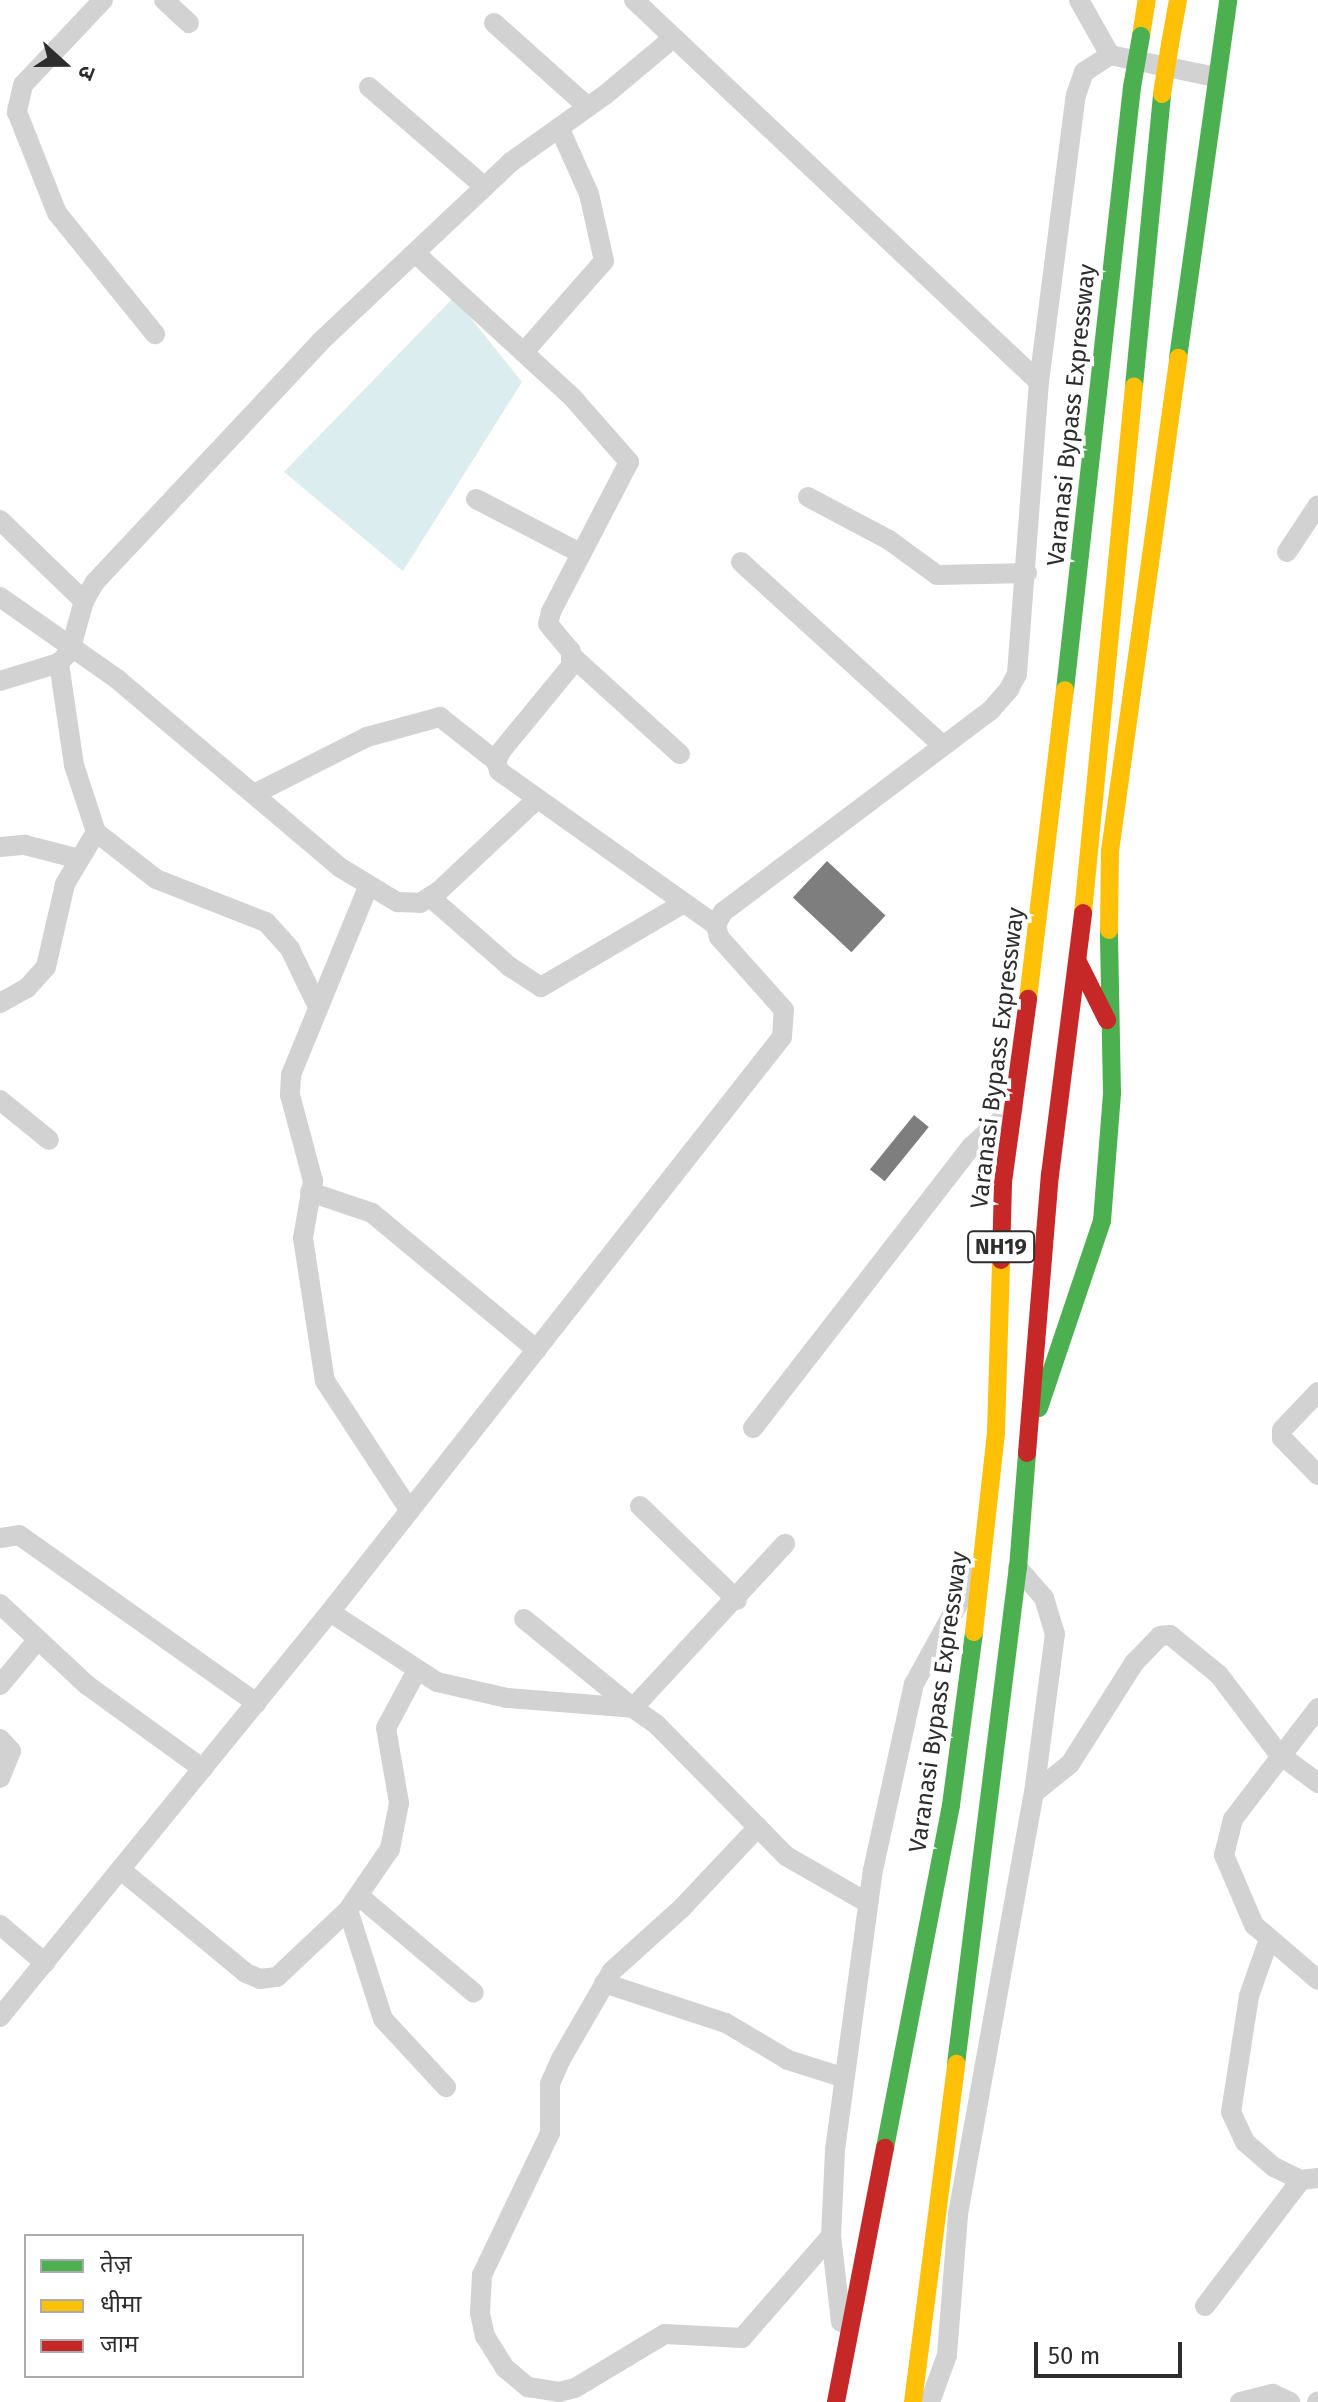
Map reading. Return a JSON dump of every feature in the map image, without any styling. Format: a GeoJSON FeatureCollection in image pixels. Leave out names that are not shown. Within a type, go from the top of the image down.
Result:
{"type":"FeatureCollection","features":[{"type":"Feature","properties":{"kind":"main road","name":"Varanasi Bypass Expressway"},"geometry":{"type":"LineString","coordinates":[[836,2402],[951,1805],[985,1554],[996,1432],[1003,1182],[1016,1106],[1132,87],[1147,0]]}},
{"type":"Feature","properties":{"kind":"main road","name":"NH19"},"geometry":{"type":"LineString","coordinates":[[913,2402],[1018,1568],[1034,1421],[1050,1175],[1078,962],[1162,94],[1178,0]]}},
{"type":"Feature","properties":{"kind":"main road"},"geometry":{"type":"LineString","coordinates":[[1034,1421],[1102,1221],[1112,1093],[1107,1020],[1110,851],[1228,0]]}},
{"type":"Feature","properties":{"kind":"main road"},"geometry":{"type":"LineString","coordinates":[[1078,962],[1107,1020]]}},
{"type":"Feature","properties":{"kind":"street"},"geometry":{"type":"LineString","coordinates":[[103,0],[23,85],[17,112],[57,213],[155,334]]}},
{"type":"Feature","properties":{"kind":"street"},"geometry":{"type":"LineString","coordinates":[[164,0],[189,23]]}},
{"type":"Feature","properties":{"kind":"street"},"geometry":{"type":"LineString","coordinates":[[634,0],[1039,382]]}},
{"type":"Feature","properties":{"kind":"street"},"geometry":{"type":"LineString","coordinates":[[1079,0],[1110,55]]}},
{"type":"Feature","properties":{"kind":"street"},"geometry":{"type":"LineString","coordinates":[[494,23],[588,107]]}},
{"type":"Feature","properties":{"kind":"street"},"geometry":{"type":"LineString","coordinates":[[318,1007],[290,949],[266,922],[156,879],[96,832],[74,765],[64,657],[84,601],[95,582],[320,342],[485,187],[672,39]]}},
{"type":"Feature","properties":{"kind":"street"},"geometry":{"type":"LineString","coordinates":[[716,925],[723,912],[941,744],[991,710],[1017,674],[1039,382],[1076,95],[1084,72],[1110,55],[1215,77]]}},
{"type":"Feature","properties":{"kind":"street"},"geometry":{"type":"LineString","coordinates":[[369,87],[485,187]]}},
{"type":"Feature","properties":{"kind":"street"},"geometry":{"type":"LineString","coordinates":[[524,352],[604,261],[589,194],[559,127]]}},
{"type":"Feature","properties":{"kind":"street"},"geometry":{"type":"LineString","coordinates":[[415,253],[524,352],[627,454],[622,483],[580,553],[548,624],[574,658],[680,754]]}},
{"type":"Feature","properties":{"kind":"street"},"geometry":{"type":"LineString","coordinates":[[808,497],[889,540],[937,575],[1027,573]]}},
{"type":"Feature","properties":{"kind":"street"},"geometry":{"type":"LineString","coordinates":[[476,499],[580,553]]}},
{"type":"Feature","properties":{"kind":"street"},"geometry":{"type":"LineString","coordinates":[[1287,552],[1318,505]]}},
{"type":"Feature","properties":{"kind":"street"},"geometry":{"type":"LineString","coordinates":[[0,520],[84,601]]}},
{"type":"Feature","properties":{"kind":"street"},"geometry":{"type":"LineString","coordinates":[[741,562],[941,744]]}},
{"type":"Feature","properties":{"kind":"street"},"geometry":{"type":"LineString","coordinates":[[0,597],[64,657],[117,679],[368,887],[397,902],[420,903],[430,897],[536,800]]}},
{"type":"Feature","properties":{"kind":"street"},"geometry":{"type":"LineString","coordinates":[[0,681],[64,657]]}},
{"type":"Feature","properties":{"kind":"street"},"geometry":{"type":"LineString","coordinates":[[496,761],[574,658]]}},
{"type":"Feature","properties":{"kind":"street"},"geometry":{"type":"LineString","coordinates":[[0,2017],[330,1612],[782,1037],[784,1010],[719,937],[716,925],[536,800],[499,771],[496,761],[440,717],[367,737],[254,794]]}},
{"type":"Feature","properties":{"kind":"street"},"geometry":{"type":"LineString","coordinates":[[0,1003],[27,988],[46,967],[65,884],[96,832]]}},
{"type":"Feature","properties":{"kind":"street"},"geometry":{"type":"LineString","coordinates":[[0,847],[25,845],[79,859]]}},
{"type":"Feature","properties":{"kind":"street"},"geometry":{"type":"LineString","coordinates":[[368,887],[318,1007],[291,1085],[309,1156],[310,1192],[303,1238],[325,1381],[410,1511]]}},
{"type":"Feature","properties":{"kind":"street"},"geometry":{"type":"LineString","coordinates":[[430,897],[510,967],[541,987],[684,903]]}},
{"type":"Feature","properties":{"kind":"street"},"geometry":{"type":"LineString","coordinates":[[0,1100],[49,1140]]}},
{"type":"Feature","properties":{"kind":"street"},"geometry":{"type":"LineString","coordinates":[[753,1428],[972,1146],[1016,1106]]}},
{"type":"Feature","properties":{"kind":"street"},"geometry":{"type":"LineString","coordinates":[[310,1192],[372,1213],[537,1350]]}},
{"type":"Feature","properties":{"kind":"street"},"geometry":{"type":"LineString","coordinates":[[1318,1392],[1282,1430],[1282,1438],[1318,1475]]}},
{"type":"Feature","properties":{"kind":"street"},"geometry":{"type":"LineString","coordinates":[[640,1506],[737,1600]]}},
{"type":"Feature","properties":{"kind":"street"},"geometry":{"type":"LineString","coordinates":[[0,1538],[19,1535],[256,1703]]}},
{"type":"Feature","properties":{"kind":"street"},"geometry":{"type":"LineString","coordinates":[[633,1708],[737,1600],[785,1544]]}},
{"type":"Feature","properties":{"kind":"street"},"geometry":{"type":"LineString","coordinates":[[845,2358],[831,2236],[842,2077],[868,1903],[914,1684],[985,1554]]}},
{"type":"Feature","properties":{"kind":"street"},"geometry":{"type":"LineString","coordinates":[[930,2402],[947,2355],[960,2201],[1034,1793],[1054,1625],[1044,1598],[1018,1568]]}},
{"type":"Feature","properties":{"kind":"street"},"geometry":{"type":"LineString","coordinates":[[0,1604],[36,1642],[203,1769]]}},
{"type":"Feature","properties":{"kind":"street"},"geometry":{"type":"LineString","coordinates":[[330,1612],[416,1672],[437,1682],[507,1698],[633,1708]]}},
{"type":"Feature","properties":{"kind":"street"},"geometry":{"type":"LineString","coordinates":[[524,1619],[633,1708],[813,1875],[868,1903]]}},
{"type":"Feature","properties":{"kind":"street"},"geometry":{"type":"LineString","coordinates":[[1034,1793],[1070,1764],[1109,1697],[1160,1636],[1182,1640],[1219,1675],[1279,1754],[1318,1783]]}},
{"type":"Feature","properties":{"kind":"street"},"geometry":{"type":"LineString","coordinates":[[0,1685],[36,1642]]}},
{"type":"Feature","properties":{"kind":"street"},"geometry":{"type":"LineString","coordinates":[[121,1870],[260,1979],[286,1970],[354,1903],[390,1849],[398,1824],[386,1728],[416,1672]]}},
{"type":"Feature","properties":{"kind":"street"},"geometry":{"type":"LineString","coordinates":[[1318,1708],[1279,1754],[1233,1819],[1225,1840],[1224,1855],[1244,1908],[1268,1942],[1318,1980]]}},
{"type":"Feature","properties":{"kind":"street"},"geometry":{"type":"LineString","coordinates":[[0,1739],[11,1751],[0,1778]]}},
{"type":"Feature","properties":{"kind":"street"},"geometry":{"type":"LineString","coordinates":[[758,1827],[604,1983],[550,2084],[550,2133],[482,2275],[482,2324],[505,2368],[528,2387],[559,2392],[592,2380],[665,2334],[742,2338],[831,2236]]}},
{"type":"Feature","properties":{"kind":"street"},"geometry":{"type":"LineString","coordinates":[[354,1903],[474,1993]]}},
{"type":"Feature","properties":{"kind":"street"},"geometry":{"type":"LineString","coordinates":[[354,1903],[383,2019],[446,2087]]}},
{"type":"Feature","properties":{"kind":"street"},"geometry":{"type":"LineString","coordinates":[[0,1925],[45,1963]]}},
{"type":"Feature","properties":{"kind":"street"},"geometry":{"type":"LineString","coordinates":[[1205,2306],[1309,2179],[1245,2142],[1231,2112],[1249,1996],[1268,1942]]}},
{"type":"Feature","properties":{"kind":"street"},"geometry":{"type":"LineString","coordinates":[[604,1983],[726,2023],[788,2060],[842,2077]]}},
{"type":"Feature","properties":{"kind":"street"},"geometry":{"type":"LineString","coordinates":[[1240,2402],[1273,2394],[1290,2402]]}},
{"type":"Feature","properties":{"kind":"shaded area"},"geometry":{"type":"Polygon","coordinates":[[[454,297],[522,382],[403,571],[284,472],[454,297]]]}},
{"type":"Feature","properties":{"kind":"building"},"geometry":{"type":"Polygon","coordinates":[[[827,861],[886,916],[851,952],[793,898],[827,861]]]}},
{"type":"Feature","properties":{"kind":"building"},"geometry":{"type":"Polygon","coordinates":[[[914,1115],[929,1127],[885,1181],[870,1169],[914,1115]]]}},
{"type":"Feature","properties":{"kind":"traffic: fast"},"geometry":{"type":"LineString","coordinates":[[1178,358],[1228,0]]}},
{"type":"Feature","properties":{"kind":"traffic: fast"},"geometry":{"type":"LineString","coordinates":[[1132,87],[1141,36]]}},
{"type":"Feature","properties":{"kind":"traffic: fast"},"geometry":{"type":"LineString","coordinates":[[1065,690],[1132,87]]}},
{"type":"Feature","properties":{"kind":"traffic: fast"},"geometry":{"type":"LineString","coordinates":[[1134,386],[1162,94]]}},
{"type":"Feature","properties":{"kind":"traffic: fast"},"geometry":{"type":"LineString","coordinates":[[1039,1408],[1102,1221],[1112,1093],[1109,930]]}},
{"type":"Feature","properties":{"kind":"traffic: fast"},"geometry":{"type":"LineString","coordinates":[[956,2064],[1018,1568],[1027,1453]]}},
{"type":"Feature","properties":{"kind":"traffic: fast"},"geometry":{"type":"LineString","coordinates":[[885,2148],[951,1805],[974,1632]]}},
{"type":"Feature","properties":{"kind":"traffic: slow"},"geometry":{"type":"LineString","coordinates":[[1141,36],[1147,0]]}},
{"type":"Feature","properties":{"kind":"traffic: slow"},"geometry":{"type":"LineString","coordinates":[[1170,44],[1178,0]]}},
{"type":"Feature","properties":{"kind":"traffic: slow"},"geometry":{"type":"LineString","coordinates":[[1162,94],[1170,44]]}},
{"type":"Feature","properties":{"kind":"traffic: slow"},"geometry":{"type":"LineString","coordinates":[[1109,930],[1110,851],[1178,358]]}},
{"type":"Feature","properties":{"kind":"traffic: slow"},"geometry":{"type":"LineString","coordinates":[[1083,913],[1134,386]]}},
{"type":"Feature","properties":{"kind":"traffic: slow"},"geometry":{"type":"LineString","coordinates":[[1028,999],[1065,690]]}},
{"type":"Feature","properties":{"kind":"traffic: slow"},"geometry":{"type":"LineString","coordinates":[[974,1632],[996,1432],[1001,1260]]}},
{"type":"Feature","properties":{"kind":"traffic: slow"},"geometry":{"type":"LineString","coordinates":[[913,2402],[956,2064]]}},
{"type":"Feature","properties":{"kind":"traffic: jam"},"geometry":{"type":"LineString","coordinates":[[1027,1453],[1050,1175],[1083,913]]}},
{"type":"Feature","properties":{"kind":"traffic: jam"},"geometry":{"type":"LineString","coordinates":[[1078,962],[1107,1020]]}},
{"type":"Feature","properties":{"kind":"traffic: jam"},"geometry":{"type":"LineString","coordinates":[[1001,1260],[1003,1182],[1028,999]]}},
{"type":"Feature","properties":{"kind":"traffic: jam"},"geometry":{"type":"LineString","coordinates":[[836,2402],[885,2148]]}}]}
